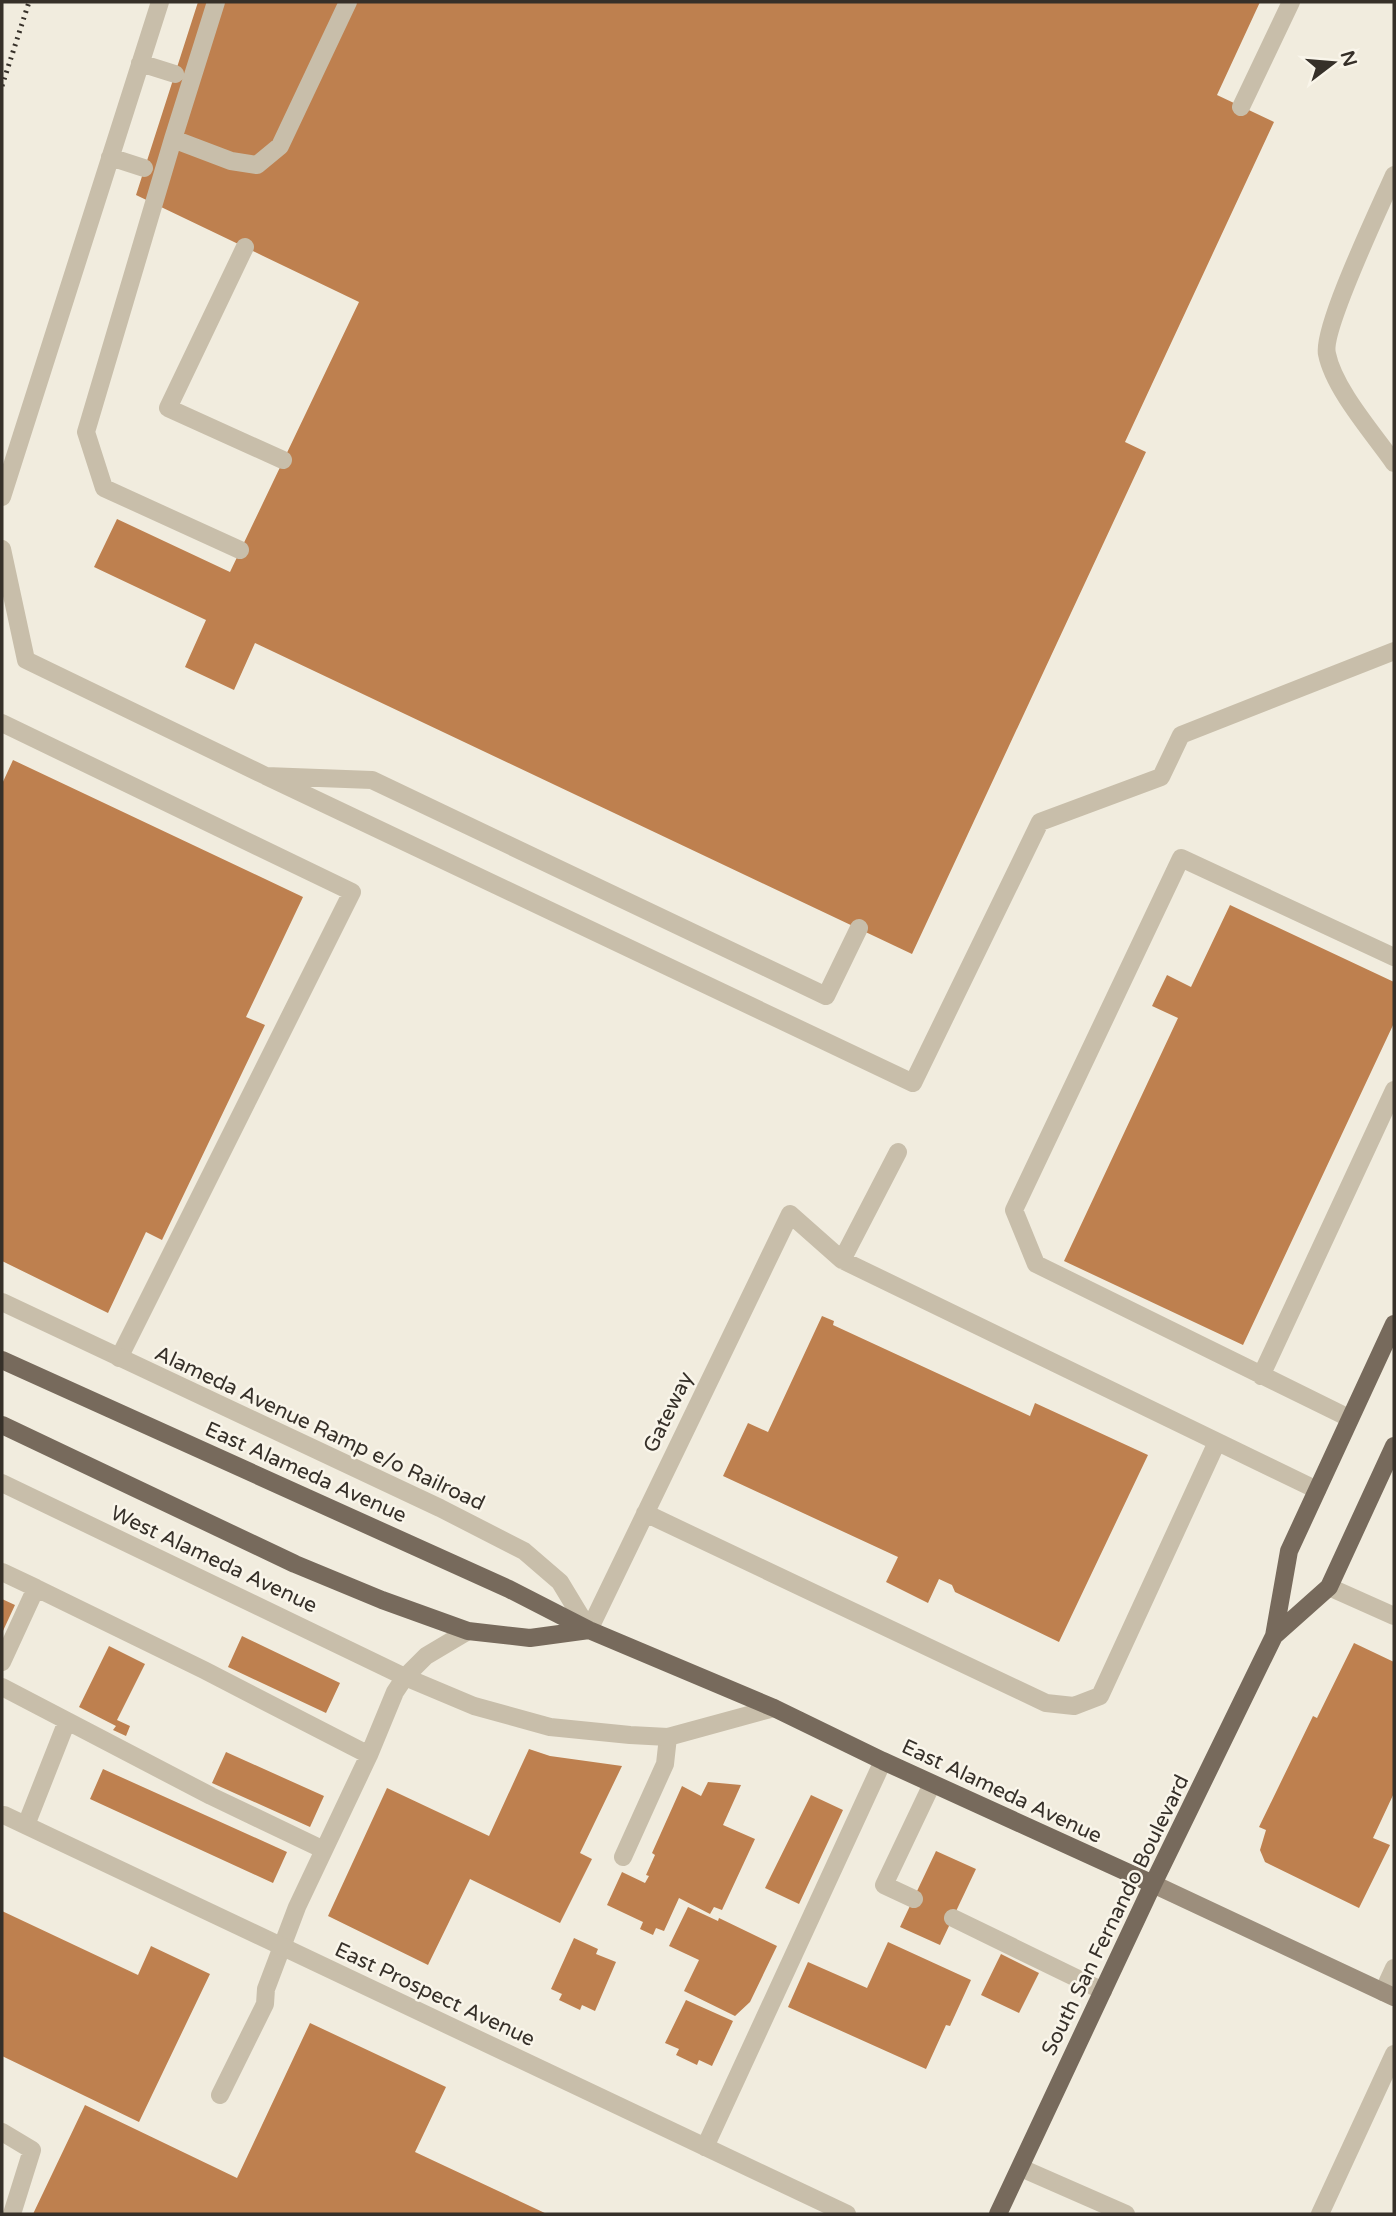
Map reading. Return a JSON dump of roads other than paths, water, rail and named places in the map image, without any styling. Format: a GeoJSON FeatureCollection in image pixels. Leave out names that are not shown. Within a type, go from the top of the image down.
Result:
{"type":"FeatureCollection","features":[{"type":"Feature","properties":{"kind":"main road","name":"South San Fernando Boulevard"},"geometry":{"type":"LineString","coordinates":[[998,2214],[1153,1884],[1274,1636],[1289,1551],[1394,1324]]}},
{"type":"Feature","properties":{"kind":"main road","name":"East Alameda Avenue"},"geometry":{"type":"LineString","coordinates":[[2,1360],[509,1589],[589,1630],[774,1708],[1389,1995]]}},
{"type":"Feature","properties":{"kind":"main road"},"geometry":{"type":"LineString","coordinates":[[2,1425],[295,1564],[468,1632],[530,1638],[589,1630]]}},
{"type":"Feature","properties":{"kind":"main road","name":"South San Fernando Boulevard"},"geometry":{"type":"LineString","coordinates":[[1274,1636],[1329,1587],[1394,1446]]}},
{"type":"Feature","properties":{"kind":"street"},"geometry":{"type":"LineString","coordinates":[[2,497],[160,2]]}},
{"type":"Feature","properties":{"kind":"street"},"geometry":{"type":"LineString","coordinates":[[216,2],[86,432],[104,488],[240,550]]}},
{"type":"Feature","properties":{"kind":"street"},"geometry":{"type":"LineString","coordinates":[[173,139],[231,161],[257,165],[280,146],[348,2]]}},
{"type":"Feature","properties":{"kind":"street"},"geometry":{"type":"LineString","coordinates":[[1241,107],[1291,2]]}},
{"type":"Feature","properties":{"kind":"street"},"geometry":{"type":"LineString","coordinates":[[140,63],[175,74]]}},
{"type":"Feature","properties":{"kind":"street"},"geometry":{"type":"LineString","coordinates":[[110,157],[144,168]]}},
{"type":"Feature","properties":{"kind":"street"},"geometry":{"type":"LineString","coordinates":[[1394,175],[1333,317],[1326,352],[1335,379],[1394,463]]}},
{"type":"Feature","properties":{"kind":"street"},"geometry":{"type":"LineString","coordinates":[[245,247],[168,408],[284,460]]}},
{"type":"Feature","properties":{"kind":"street"},"geometry":{"type":"LineString","coordinates":[[2,549],[26,660],[913,1083],[1040,822],[1161,777],[1181,736],[1394,651]]}},
{"type":"Feature","properties":{"kind":"street"},"geometry":{"type":"LineString","coordinates":[[2,723],[352,892],[119,1358]]}},
{"type":"Feature","properties":{"kind":"street"},"geometry":{"type":"LineString","coordinates":[[266,776],[372,780],[826,996],[859,928]]}},
{"type":"Feature","properties":{"kind":"street"},"geometry":{"type":"LineString","coordinates":[[1349,1418],[1036,1264],[1014,1210],[1181,858],[1394,957]]}},
{"type":"Feature","properties":{"kind":"street"},"geometry":{"type":"LineString","coordinates":[[1261,1376],[1394,1090]]}},
{"type":"Feature","properties":{"kind":"street"},"geometry":{"type":"LineString","coordinates":[[898,1152],[842,1260],[1317,1490]]}},
{"type":"Feature","properties":{"kind":"street","name":"Gateway"},"geometry":{"type":"LineString","coordinates":[[589,1630],[790,1214],[842,1260]]}},
{"type":"Feature","properties":{"kind":"street","name":"Alameda Avenue Ramp e/o Railroad"},"geometry":{"type":"LineString","coordinates":[[2,1302],[440,1508],[524,1551],[560,1582],[589,1630]]}},
{"type":"Feature","properties":{"kind":"street"},"geometry":{"type":"LineString","coordinates":[[645,1513],[1046,1703],[1074,1706],[1100,1696],[1217,1442]]}},
{"type":"Feature","properties":{"kind":"street","name":"West Alameda Avenue"},"geometry":{"type":"LineString","coordinates":[[2,1483],[405,1677],[474,1706],[550,1727],[668,1737],[774,1708]]}},
{"type":"Feature","properties":{"kind":"street"},"geometry":{"type":"LineString","coordinates":[[2,1572],[369,1755]]}},
{"type":"Feature","properties":{"kind":"street"},"geometry":{"type":"LineString","coordinates":[[1329,1587],[1394,1616]]}},
{"type":"Feature","properties":{"kind":"street"},"geometry":{"type":"LineString","coordinates":[[2,1662],[36,1588]]}},
{"type":"Feature","properties":{"kind":"street"},"geometry":{"type":"LineString","coordinates":[[220,2095],[265,2004],[281,1946],[395,1692],[405,1677],[426,1656],[468,1632]]}},
{"type":"Feature","properties":{"kind":"street"},"geometry":{"type":"LineString","coordinates":[[2,1687],[211,1796],[324,1850]]}},
{"type":"Feature","properties":{"kind":"street"},"geometry":{"type":"LineString","coordinates":[[26,1825],[67,1721]]}},
{"type":"Feature","properties":{"kind":"street"},"geometry":{"type":"LineString","coordinates":[[623,1857],[665,1764],[668,1737]]}},
{"type":"Feature","properties":{"kind":"street"},"geometry":{"type":"LineString","coordinates":[[705,2147],[883,1761]]}},
{"type":"Feature","properties":{"kind":"street"},"geometry":{"type":"LineString","coordinates":[[914,1899],[884,1885],[932,1784]]}},
{"type":"Feature","properties":{"kind":"street","name":"East Prospect Avenue"},"geometry":{"type":"LineString","coordinates":[[4,1815],[847,2214]]}},
{"type":"Feature","properties":{"kind":"street"},"geometry":{"type":"LineString","coordinates":[[953,1918],[1103,1991]]}},
{"type":"Feature","properties":{"kind":"street"},"geometry":{"type":"LineString","coordinates":[[1389,1995],[1394,1968]]}},
{"type":"Feature","properties":{"kind":"street"},"geometry":{"type":"LineString","coordinates":[[1320,2214],[1394,2054]]}},
{"type":"Feature","properties":{"kind":"street"},"geometry":{"type":"LineString","coordinates":[[2,2132],[32,2150],[12,2214]]}},
{"type":"Feature","properties":{"kind":"street"},"geometry":{"type":"LineString","coordinates":[[1021,2168],[1126,2214]]}},
{"type":"Feature","properties":{"kind":"railway"},"geometry":{"type":"LineString","coordinates":[[2,86],[29,2]]}}]}
